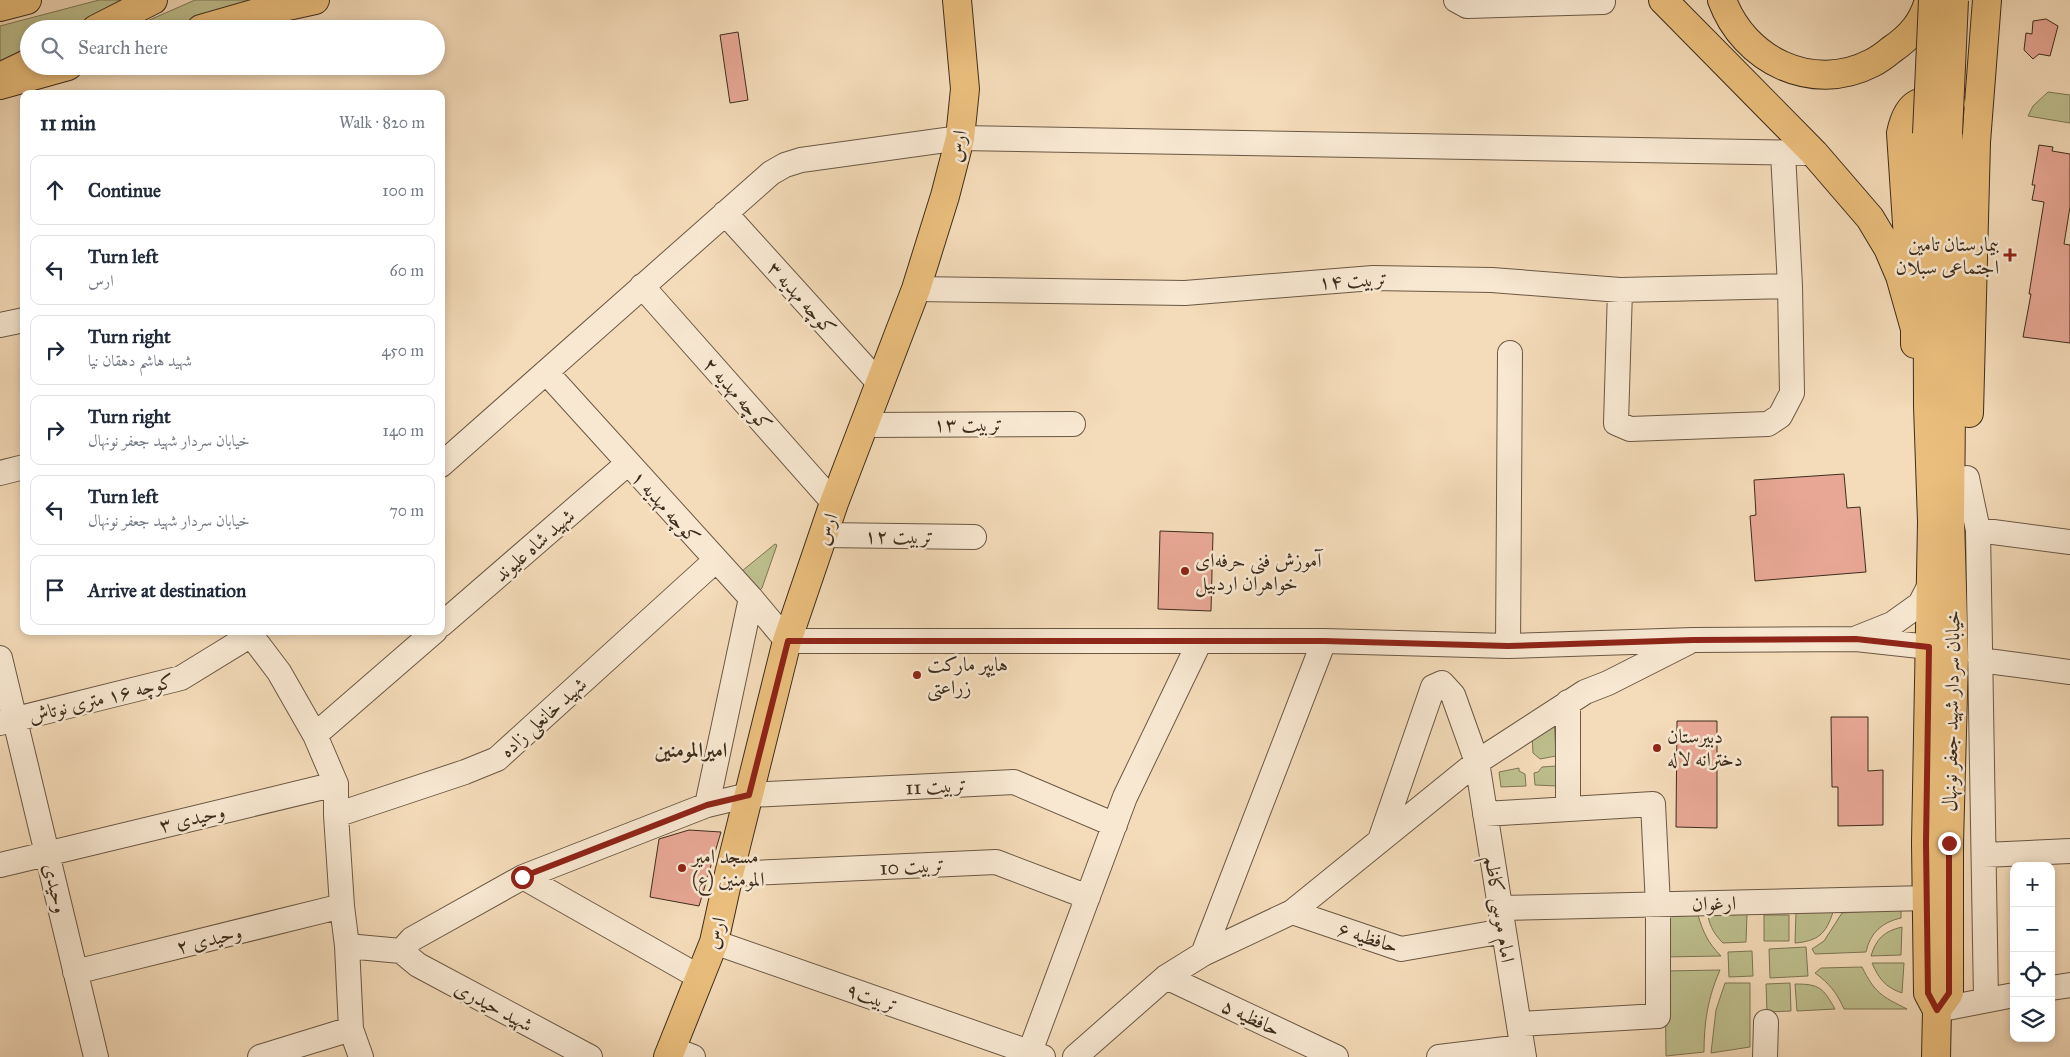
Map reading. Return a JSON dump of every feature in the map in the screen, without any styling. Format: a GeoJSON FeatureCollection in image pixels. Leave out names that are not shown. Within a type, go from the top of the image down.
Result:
{"type":"FeatureCollection","features":[{"type":"Feature","properties":{"kind":"main road"},"geometry":{"type":"LineString","coordinates":[[0,7],[27,0]]}},
{"type":"Feature","properties":{"kind":"main road"},"geometry":{"type":"LineString","coordinates":[[114,20],[153,0]]}},
{"type":"Feature","properties":{"kind":"main road"},"geometry":{"type":"LineString","coordinates":[[232,20],[315,0]]}},
{"type":"Feature","properties":{"kind":"main road","name":"ارس"},"geometry":{"type":"LineString","coordinates":[[678,1054],[714,942],[728,874],[788,641],[834,503],[916,289],[946,196],[960,138],[965,89],[957,0]]}},
{"type":"Feature","properties":{"kind":"main road"},"geometry":{"type":"LineString","coordinates":[[1663,0],[1814,153],[1870,218],[1888,248],[1900,276],[1913,324]]}},
{"type":"Feature","properties":{"kind":"main road"},"geometry":{"type":"LineString","coordinates":[[1722,0],[1728,16],[1745,40],[1763,56],[1792,69],[1808,73],[1833,74],[1852,71],[1872,63],[1900,44],[1925,15],[1931,0]]}},
{"type":"Feature","properties":{"kind":"main road"},"geometry":{"type":"LineString","coordinates":[[1931,0],[1938,133]]}},
{"type":"Feature","properties":{"kind":"main road"},"geometry":{"type":"LineString","coordinates":[[1938,133],[1954,0]]}},
{"type":"Feature","properties":{"kind":"main road"},"geometry":{"type":"LineString","coordinates":[[1941,521],[1967,478],[1976,142],[1987,0]]}},
{"type":"Feature","properties":{"kind":"main road"},"geometry":{"type":"LineString","coordinates":[[0,77],[20,67]]}},
{"type":"Feature","properties":{"kind":"main road"},"geometry":{"type":"LineString","coordinates":[[0,85],[36,75]]}},
{"type":"Feature","properties":{"kind":"main road"},"geometry":{"type":"LineString","coordinates":[[1941,521],[1918,479],[1913,324],[1901,133],[1907,111],[1921,101],[1930,100],[1950,102],[1959,106],[1966,114],[1976,142]]}},
{"type":"Feature","properties":{"kind":"main road","name":"خیابان سردار شهید جعفر نونهال"},"geometry":{"type":"LineString","coordinates":[[1937,1010],[1949,993],[1949,843],[1954,657],[1941,521],[1938,133]]}},
{"type":"Feature","properties":{"kind":"main road","name":"خیابان سردار شهید جعفر نونهال"},"geometry":{"type":"LineString","coordinates":[[1936,1057],[1937,1010],[1928,993],[1926,843],[1931,583],[1941,521]]}},
{"type":"Feature","properties":{"kind":"street"},"geometry":{"type":"LineString","coordinates":[[1456,0],[1467,6],[1603,2]]}},
{"type":"Feature","properties":{"kind":"street"},"geometry":{"type":"LineString","coordinates":[[445,461],[771,172],[802,160],[960,138],[1814,153]]}},
{"type":"Feature","properties":{"kind":"street"},"geometry":{"type":"LineString","coordinates":[[1620,290],[1616,423],[1630,429],[1768,424],[1780,416],[1792,393],[1790,286],[1782,152]]}},
{"type":"Feature","properties":{"kind":"street","name":"کوچه مهدیه ۳"},"geometry":{"type":"LineString","coordinates":[[725,213],[879,383]]}},
{"type":"Feature","properties":{"kind":"street","name":"تربیت ۱۴"},"geometry":{"type":"LineString","coordinates":[[916,289],[1185,293],[1325,281],[1416,278],[1492,280],[1620,290],[1790,286]]}},
{"type":"Feature","properties":{"kind":"street","name":"کوچه مهدیه ۲"},"geometry":{"type":"LineString","coordinates":[[642,286],[834,503]]}},
{"type":"Feature","properties":{"kind":"street"},"geometry":{"type":"LineString","coordinates":[[0,324],[20,321]]}},
{"type":"Feature","properties":{"kind":"street"},"geometry":{"type":"LineString","coordinates":[[1508,646],[1510,353]]}},
{"type":"Feature","properties":{"kind":"street","name":"کوچه مهدیه ۱"},"geometry":{"type":"LineString","coordinates":[[546,372],[788,641]]}},
{"type":"Feature","properties":{"kind":"street","name":"تربیت ۱۳"},"geometry":{"type":"LineString","coordinates":[[864,425],[1073,424]]}},
{"type":"Feature","properties":{"kind":"street","name":"شهید شاه علیوند"},"geometry":{"type":"LineString","coordinates":[[445,623],[627,464]]}},
{"type":"Feature","properties":{"kind":"street"},"geometry":{"type":"LineString","coordinates":[[0,473],[20,468]]}},
{"type":"Feature","properties":{"kind":"street"},"geometry":{"type":"LineString","coordinates":[[1967,478],[1978,530],[1986,1000]]}},
{"type":"Feature","properties":{"kind":"street"},"geometry":{"type":"LineString","coordinates":[[1978,530],[2070,542]]}},
{"type":"Feature","properties":{"kind":"street","name":"تربیت ۱۲"},"geometry":{"type":"LineString","coordinates":[[824,535],[974,537]]}},
{"type":"Feature","properties":{"kind":"street","name":"شهید خانعلی زاده"},"geometry":{"type":"LineString","coordinates":[[336,815],[465,772],[497,759],[716,560]]}},
{"type":"Feature","properties":{"kind":"street"},"geometry":{"type":"LineString","coordinates":[[1856,639],[1892,624],[1920,604],[1931,583]]}},
{"type":"Feature","properties":{"kind":"street"},"geometry":{"type":"LineString","coordinates":[[707,805],[751,598]]}},
{"type":"Feature","properties":{"kind":"street","name":"کوچه ۱۶ متری نوتاش"},"geometry":{"type":"LineString","coordinates":[[7,722],[181,678],[250,635]]}},
{"type":"Feature","properties":{"kind":"street"},"geometry":{"type":"LineString","coordinates":[[254,635],[279,672],[315,736],[336,784],[336,815],[342,906],[347,946],[351,1029],[361,1057]]}},
{"type":"Feature","properties":{"kind":"street"},"geometry":{"type":"LineString","coordinates":[[315,736],[430,635]]}},
{"type":"Feature","properties":{"kind":"street"},"geometry":{"type":"LineString","coordinates":[[788,641],[1324,641],[1508,646],[1693,640],[1856,639],[1929,647]]}},
{"type":"Feature","properties":{"kind":"street"},"geometry":{"type":"LineString","coordinates":[[1075,1057],[1166,977],[1203,954],[1292,912],[1477,762],[1585,692],[1608,683],[1693,640]]}},
{"type":"Feature","properties":{"kind":"street"},"geometry":{"type":"LineString","coordinates":[[1034,1055],[1088,897],[1125,797],[1200,641]]}},
{"type":"Feature","properties":{"kind":"street"},"geometry":{"type":"LineString","coordinates":[[1203,954],[1324,641]]}},
{"type":"Feature","properties":{"kind":"street","name":"وحیدی"},"geometry":{"type":"LineString","coordinates":[[0,658],[7,722],[48,852],[96,1057]]}},
{"type":"Feature","properties":{"kind":"street"},"geometry":{"type":"LineString","coordinates":[[1980,660],[2070,672]]}},
{"type":"Feature","properties":{"kind":"street","name":"امام موسی کاظم"},"geometry":{"type":"LineString","coordinates":[[1379,841],[1433,687],[1442,683],[1454,696],[1477,762],[1521,1043]]}},
{"type":"Feature","properties":{"kind":"street"},"geometry":{"type":"LineString","coordinates":[[1568,702],[1568,809]]}},
{"type":"Feature","properties":{"kind":"street","name":"تربیت 11"},"geometry":{"type":"LineString","coordinates":[[401,952],[412,939],[522,877],[707,805],[749,795],[1014,782],[1115,825]]}},
{"type":"Feature","properties":{"kind":"street","name":"وحیدی ۳"},"geometry":{"type":"LineString","coordinates":[[0,865],[336,784]]}},
{"type":"Feature","properties":{"kind":"street"},"geometry":{"type":"LineString","coordinates":[[1439,1057],[1658,1016],[1658,904],[1653,804],[1485,814]]}},
{"type":"Feature","properties":{"kind":"street"},"geometry":{"type":"LineString","coordinates":[[1984,855],[2070,850]]}},
{"type":"Feature","properties":{"kind":"street","name":"تربیت 10"},"geometry":{"type":"LineString","coordinates":[[728,874],[996,862],[1088,897]]}},
{"type":"Feature","properties":{"kind":"street"},"geometry":{"type":"LineString","coordinates":[[522,877],[701,978]]}},
{"type":"Feature","properties":{"kind":"street","name":"ارغوان"},"geometry":{"type":"LineString","coordinates":[[1502,920],[1658,904],[1928,898]]}},
{"type":"Feature","properties":{"kind":"street","name":"وحیدی ۲"},"geometry":{"type":"LineString","coordinates":[[75,972],[342,906]]}},
{"type":"Feature","properties":{"kind":"street","name":"حافظیه ۶"},"geometry":{"type":"LineString","coordinates":[[1292,912],[1401,950],[1502,920]]}},
{"type":"Feature","properties":{"kind":"street","name":"تربیت۹"},"geometry":{"type":"LineString","coordinates":[[714,942],[1034,1055]]}},
{"type":"Feature","properties":{"kind":"street"},"geometry":{"type":"LineString","coordinates":[[347,946],[401,952]]}},
{"type":"Feature","properties":{"kind":"street","name":"شهید حیدری"},"geometry":{"type":"LineString","coordinates":[[401,952],[418,966],[590,1057]]}},
{"type":"Feature","properties":{"kind":"street","name":"حافظیه ۵"},"geometry":{"type":"LineString","coordinates":[[1166,977],[1336,1057]]}},
{"type":"Feature","properties":{"kind":"street"},"geometry":{"type":"LineString","coordinates":[[2055,987],[2070,985]]}},
{"type":"Feature","properties":{"kind":"street"},"geometry":{"type":"LineString","coordinates":[[1937,1010],[2010,996]]}},
{"type":"Feature","properties":{"kind":"street"},"geometry":{"type":"LineString","coordinates":[[1765,1057],[1766,1022]]}},
{"type":"Feature","properties":{"kind":"street"},"geometry":{"type":"LineString","coordinates":[[260,1057],[351,1029]]}},
{"type":"Feature","properties":{"kind":"green space"},"geometry":{"type":"Polygon","coordinates":[[[99,0],[131,0],[88,20],[23,20],[99,0]]]}},
{"type":"Feature","properties":{"kind":"green space"},"geometry":{"type":"Polygon","coordinates":[[[195,0],[273,0],[191,20],[149,20],[195,0]]]}},
{"type":"Feature","properties":{"kind":"green space"},"geometry":{"type":"Polygon","coordinates":[[[20,21],[20,51],[0,61],[0,26],[20,21]]]}},
{"type":"Feature","properties":{"kind":"green space"},"geometry":{"type":"Polygon","coordinates":[[[2048,92],[2070,95],[2070,123],[2028,116],[2033,106],[2048,92]]]}},
{"type":"Feature","properties":{"kind":"green space"},"geometry":{"type":"Polygon","coordinates":[[[775,544],[777,545],[762,588],[759,591],[742,571],[775,544]]]}},
{"type":"Feature","properties":{"kind":"green space"},"geometry":{"type":"Polygon","coordinates":[[[1554,718],[1556,756],[1540,759],[1533,753],[1532,734],[1554,718]]]}},
{"type":"Feature","properties":{"kind":"green space"},"geometry":{"type":"Polygon","coordinates":[[[1556,766],[1557,786],[1535,785],[1534,773],[1538,772],[1542,767],[1556,766]]]}},
{"type":"Feature","properties":{"kind":"green space"},"geometry":{"type":"Polygon","coordinates":[[[1519,768],[1519,771],[1525,774],[1526,786],[1501,787],[1499,772],[1519,768]]]}},
{"type":"Feature","properties":{"kind":"green space"},"geometry":{"type":"Polygon","coordinates":[[[1901,909],[1901,918],[1888,922],[1878,929],[1870,939],[1866,952],[1815,954],[1812,949],[1824,941],[1842,913],[1901,909]]]}},
{"type":"Feature","properties":{"kind":"green space"},"geometry":{"type":"Polygon","coordinates":[[[1796,912],[1833,912],[1827,926],[1820,935],[1810,940],[1795,943],[1796,912]]]}},
{"type":"Feature","properties":{"kind":"green space"},"geometry":{"type":"Polygon","coordinates":[[[1747,914],[1746,942],[1723,943],[1713,931],[1708,916],[1747,914]]]}},
{"type":"Feature","properties":{"kind":"green space"},"geometry":{"type":"Polygon","coordinates":[[[1698,915],[1706,937],[1721,956],[1663,957],[1660,917],[1698,915]]]}},
{"type":"Feature","properties":{"kind":"green space"},"geometry":{"type":"Polygon","coordinates":[[[1764,915],[1789,915],[1789,941],[1764,941],[1764,915]]]}},
{"type":"Feature","properties":{"kind":"green space"},"geometry":{"type":"Polygon","coordinates":[[[1902,927],[1901,955],[1871,956],[1878,940],[1886,933],[1902,927]]]}},
{"type":"Feature","properties":{"kind":"green space"},"geometry":{"type":"Polygon","coordinates":[[[1806,947],[1808,976],[1770,978],[1769,949],[1806,947]]]}},
{"type":"Feature","properties":{"kind":"green space"},"geometry":{"type":"Polygon","coordinates":[[[1752,951],[1753,976],[1729,977],[1728,952],[1752,951]]]}},
{"type":"Feature","properties":{"kind":"green space"},"geometry":{"type":"Polygon","coordinates":[[[1872,963],[1904,963],[1902,993],[1883,982],[1872,963]]]}},
{"type":"Feature","properties":{"kind":"green space"},"geometry":{"type":"Polygon","coordinates":[[[1862,967],[1871,983],[1880,993],[1907,1009],[1844,1009],[1832,989],[1815,973],[1821,968],[1862,967]]]}},
{"type":"Feature","properties":{"kind":"green space"},"geometry":{"type":"Polygon","coordinates":[[[1720,970],[1712,990],[1708,1010],[1704,1052],[1666,1056],[1665,971],[1720,970]]]}},
{"type":"Feature","properties":{"kind":"green space"},"geometry":{"type":"Polygon","coordinates":[[[1725,983],[1750,983],[1750,1047],[1711,1053],[1716,1010],[1725,983]]]}},
{"type":"Feature","properties":{"kind":"green space"},"geometry":{"type":"Polygon","coordinates":[[[1790,983],[1791,1011],[1767,1012],[1766,984],[1790,983]]]}},
{"type":"Feature","properties":{"kind":"green space"},"geometry":{"type":"Polygon","coordinates":[[[1795,984],[1815,986],[1820,989],[1835,1009],[1797,1011],[1795,984]]]}},
{"type":"Feature","properties":{"kind":"building"},"geometry":{"type":"Polygon","coordinates":[[[2046,19],[2058,26],[2050,56],[2039,54],[2033,59],[2024,50],[2026,33],[2032,34],[2033,21],[2046,19]]]}},
{"type":"Feature","properties":{"kind":"building"},"geometry":{"type":"Polygon","coordinates":[[[738,32],[748,100],[730,103],[720,35],[738,32]]]}},
{"type":"Feature","properties":{"kind":"building"},"geometry":{"type":"Polygon","coordinates":[[[2039,145],[2053,147],[2052,151],[2070,154],[2070,207],[2064,244],[2070,245],[2070,343],[2023,337],[2044,202],[2032,200],[2035,185],[2032,185],[2039,145]]]}},
{"type":"Feature","properties":{"kind":"building"},"geometry":{"type":"Polygon","coordinates":[[[1844,474],[1847,508],[1860,507],[1866,572],[1755,581],[1750,516],[1756,515],[1754,480],[1844,474]]]}},
{"type":"Feature","properties":{"kind":"building","name":"آموزش فنی حرفه‌ای خواهران اردبیل"},"geometry":{"type":"Polygon","coordinates":[[[1160,531],[1213,533],[1211,611],[1158,609],[1160,531]]]}},
{"type":"Feature","properties":{"kind":"building"},"geometry":{"type":"Polygon","coordinates":[[[1831,717],[1868,717],[1868,771],[1883,770],[1883,825],[1838,826],[1838,787],[1832,787],[1831,717]]]}},
{"type":"Feature","properties":{"kind":"building"},"geometry":{"type":"Polygon","coordinates":[[[1677,721],[1717,721],[1717,828],[1676,827],[1677,721]]]}},
{"type":"Feature","properties":{"kind":"building","name":"مسجد امیر المومنین (ع)"},"geometry":{"type":"Polygon","coordinates":[[[689,830],[721,832],[699,906],[650,897],[659,839],[689,830]]]}},
{"type":"Feature","properties":{"kind":"place","name":"بیمارستان تامین اجتماعی سبلان"},"geometry":{"type":"Point","coordinates":[2010,255]}},
{"type":"Feature","properties":{"kind":"place","name":"آموزش فنی حرفه‌ای خواهران اردبیل"},"geometry":{"type":"Point","coordinates":[1185,571]}},
{"type":"Feature","properties":{"kind":"place","name":"هایپر مارکت زراعتی"},"geometry":{"type":"Point","coordinates":[917,675]}},
{"type":"Feature","properties":{"kind":"place","name":"دبیرستان دخترانه لاله"},"geometry":{"type":"Point","coordinates":[1657,748]}},
{"type":"Feature","properties":{"kind":"place","name":"مسجد امیر المومنین (ع)"},"geometry":{"type":"Point","coordinates":[682,868]}},
{"type":"Feature","properties":{"kind":"district","name":"امیرالمومنین"},"geometry":{"type":"Point","coordinates":[691,750]}},
{"type":"Feature","properties":{"kind":"route"},"geometry":{"type":"LineString","coordinates":[[522,877],[707,805],[749,795],[788,641],[1324,641],[1508,646],[1693,640],[1856,639],[1929,647],[1926,843],[1928,993],[1937,1010],[1949,993],[1949,843]]}}]}
